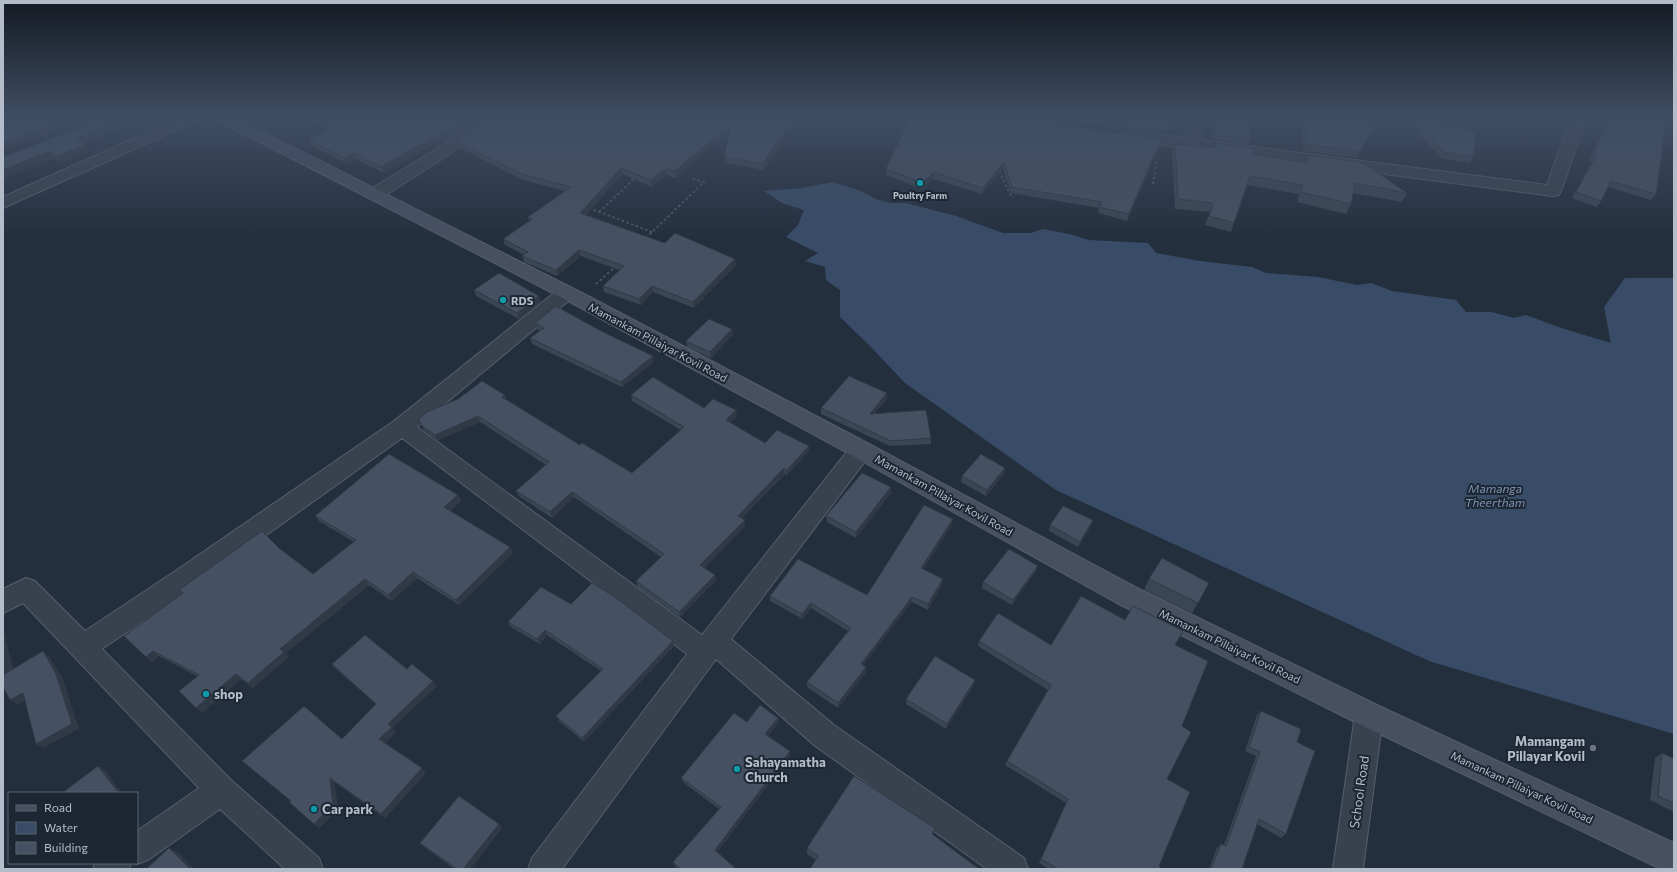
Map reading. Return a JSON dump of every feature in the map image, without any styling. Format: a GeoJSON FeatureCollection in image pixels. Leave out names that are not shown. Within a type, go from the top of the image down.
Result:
{"type":"FeatureCollection","features":[{"type":"Feature","properties":{"kind":"main road","name":"Mamankam Pillaiyar Kovil Road"},"geometry":{"type":"LineString","coordinates":[[302,158],[573,296],[861,450],[1126,595],[1369,715],[1674,859]]}},
{"type":"Feature","properties":{"kind":"street"},"geometry":{"type":"LineString","coordinates":[[5,199],[100,158]]}},
{"type":"Feature","properties":{"kind":"street"},"geometry":{"type":"LineString","coordinates":[[375,194],[433,158]]}},
{"type":"Feature","properties":{"kind":"street"},"geometry":{"type":"LineString","coordinates":[[1303,158],[1553,191],[1565,158]]}},
{"type":"Feature","properties":{"kind":"street"},"geometry":{"type":"LineString","coordinates":[[83,647],[186,578],[402,427],[573,296]]}},
{"type":"Feature","properties":{"kind":"street"},"geometry":{"type":"LineString","coordinates":[[402,427],[710,647],[824,735],[1013,869]]}},
{"type":"Feature","properties":{"kind":"street"},"geometry":{"type":"LineString","coordinates":[[542,869],[861,450]]}},
{"type":"Feature","properties":{"kind":"street"},"geometry":{"type":"LineString","coordinates":[[3,602],[26,589],[221,790],[308,869]]}},
{"type":"Feature","properties":{"kind":"street","name":"School Road"},"geometry":{"type":"LineString","coordinates":[[1348,869],[1369,715]]}},
{"type":"Feature","properties":{"kind":"street"},"geometry":{"type":"LineString","coordinates":[[138,848],[221,790]]}},
{"type":"Feature","properties":{"kind":"path"},"geometry":{"type":"LineString","coordinates":[[999,171],[1011,196]]}},
{"type":"Feature","properties":{"kind":"path"},"geometry":{"type":"LineString","coordinates":[[599,212],[639,174]]}},
{"type":"Feature","properties":{"kind":"path"},"geometry":{"type":"LineString","coordinates":[[641,242],[704,182],[690,178]]}},
{"type":"Feature","properties":{"kind":"path"},"geometry":{"type":"LineString","coordinates":[[585,206],[652,232]]}},
{"type":"Feature","properties":{"kind":"path"},"geometry":{"type":"LineString","coordinates":[[573,296],[619,263]]}},
{"type":"Feature","properties":{"kind":"water","name":"Mamanga Theertham"},"geometry":{"type":"Polygon","coordinates":[[[833,182],[861,191],[876,199],[890,203],[906,203],[956,216],[1003,233],[1031,233],[1043,229],[1089,240],[1148,243],[1156,253],[1200,261],[1252,267],[1266,273],[1318,277],[1357,285],[1371,283],[1392,291],[1456,300],[1466,312],[1491,312],[1514,318],[1526,315],[1564,329],[1611,343],[1604,307],[1625,278],[1674,278],[1674,734],[1429,661],[1056,490],[905,383],[840,317],[840,290],[826,280],[825,267],[805,261],[818,253],[786,237],[798,225],[804,210],[782,203],[764,191],[802,188],[833,182]]]}},
{"type":"Feature","properties":{"kind":"building"},"geometry":{"type":"Polygon","coordinates":[[[3,158],[33,158],[3,170],[3,158]]]}},
{"type":"Feature","properties":{"kind":"building"},"geometry":{"type":"Polygon","coordinates":[[[363,158],[397,158],[381,167],[363,158]]]}},
{"type":"Feature","properties":{"kind":"building"},"geometry":{"type":"Polygon","coordinates":[[[489,158],[690,158],[675,171],[666,169],[650,180],[621,168],[580,213],[665,243],[675,233],[735,259],[693,302],[652,286],[639,299],[603,286],[624,266],[579,250],[556,270],[522,256],[528,252],[503,239],[532,219],[528,217],[571,187],[522,174],[489,158]]]}},
{"type":"Feature","properties":{"kind":"building"},"geometry":{"type":"Polygon","coordinates":[[[728,158],[767,158],[763,164],[728,158]]]}},
{"type":"Feature","properties":{"kind":"building"},"geometry":{"type":"Polygon","coordinates":[[[891,158],[1153,158],[1129,214],[1099,207],[1102,202],[1012,187],[1004,162],[983,188],[934,172],[923,183],[886,169],[891,158]]]}},
{"type":"Feature","properties":{"kind":"building"},"geometry":{"type":"Polygon","coordinates":[[[1176,158],[1276,158],[1308,163],[1308,158],[1329,158],[1362,162],[1407,193],[1355,183],[1351,204],[1301,192],[1303,185],[1250,176],[1234,223],[1209,216],[1213,203],[1178,199],[1176,158]]]}},
{"type":"Feature","properties":{"kind":"building"},"geometry":{"type":"Polygon","coordinates":[[[1595,158],[1661,158],[1656,194],[1611,181],[1601,201],[1576,192],[1595,158]]]}},
{"type":"Feature","properties":{"kind":"building"},"geometry":{"type":"Polygon","coordinates":[[[499,273],[539,296],[517,313],[474,290],[499,273]]]}},
{"type":"Feature","properties":{"kind":"building"},"geometry":{"type":"Polygon","coordinates":[[[556,306],[601,331],[653,356],[621,382],[530,338],[544,328],[535,323],[556,306]]]}},
{"type":"Feature","properties":{"kind":"building"},"geometry":{"type":"Polygon","coordinates":[[[709,319],[732,329],[710,352],[686,341],[709,319]]]}},
{"type":"Feature","properties":{"kind":"building"},"geometry":{"type":"Polygon","coordinates":[[[849,376],[887,393],[870,414],[926,410],[931,438],[891,441],[821,408],[849,376]]]}},
{"type":"Feature","properties":{"kind":"building"},"geometry":{"type":"Polygon","coordinates":[[[653,377],[704,408],[713,399],[736,410],[726,420],[765,443],[777,430],[809,446],[787,470],[784,468],[738,516],[745,520],[700,565],[715,575],[679,612],[636,581],[664,554],[572,492],[550,512],[516,491],[549,462],[478,416],[435,435],[421,425],[419,419],[427,412],[458,399],[482,381],[505,395],[502,397],[580,445],[582,443],[632,473],[684,427],[631,395],[653,377]]]}},
{"type":"Feature","properties":{"kind":"building"},"geometry":{"type":"Polygon","coordinates":[[[389,454],[458,495],[444,507],[510,547],[456,600],[413,572],[388,595],[365,579],[280,649],[284,652],[248,683],[236,674],[196,708],[179,691],[199,675],[153,651],[146,657],[124,636],[183,593],[179,590],[262,531],[279,548],[313,574],[356,540],[315,516],[389,454]]]}},
{"type":"Feature","properties":{"kind":"building"},"geometry":{"type":"Polygon","coordinates":[[[981,454],[1005,468],[987,490],[962,476],[981,454]]]}},
{"type":"Feature","properties":{"kind":"building"},"geometry":{"type":"Polygon","coordinates":[[[862,473],[891,487],[856,532],[826,516],[862,473]]]}},
{"type":"Feature","properties":{"kind":"building"},"geometry":{"type":"Polygon","coordinates":[[[924,505],[953,519],[921,568],[943,579],[928,604],[912,597],[861,664],[866,667],[838,703],[807,682],[851,628],[811,603],[802,614],[770,596],[798,559],[867,595],[924,505]]]}},
{"type":"Feature","properties":{"kind":"building"},"geometry":{"type":"Polygon","coordinates":[[[1063,506],[1093,520],[1080,542],[1050,525],[1063,506]]]}},
{"type":"Feature","properties":{"kind":"building"},"geometry":{"type":"Polygon","coordinates":[[[1009,549],[1038,566],[1013,600],[983,582],[1009,549]]]}},
{"type":"Feature","properties":{"kind":"building"},"geometry":{"type":"Polygon","coordinates":[[[1162,558],[1209,583],[1198,603],[1149,579],[1162,558]]]}},
{"type":"Feature","properties":{"kind":"building"},"geometry":{"type":"Polygon","coordinates":[[[592,583],[615,597],[673,641],[582,738],[556,716],[603,669],[545,630],[537,639],[508,622],[541,587],[571,604],[592,583]]]}},
{"type":"Feature","properties":{"kind":"building"},"geometry":{"type":"Polygon","coordinates":[[[1081,596],[1125,620],[1133,606],[1183,631],[1175,645],[1208,661],[1182,726],[1191,732],[1167,779],[1190,792],[1159,866],[1161,869],[1058,869],[1041,859],[1068,799],[1007,761],[1051,685],[979,641],[998,613],[1051,645],[1081,596]]]}},
{"type":"Feature","properties":{"kind":"building"},"geometry":{"type":"Polygon","coordinates":[[[365,635],[407,669],[412,664],[433,681],[388,724],[392,727],[379,739],[422,768],[381,814],[330,778],[333,804],[314,824],[289,802],[291,801],[242,761],[304,706],[342,739],[376,704],[332,664],[365,635]]]}},
{"type":"Feature","properties":{"kind":"building"},"geometry":{"type":"Polygon","coordinates":[[[43,651],[56,674],[72,724],[36,744],[23,693],[10,700],[3,687],[3,675],[43,651]]]}},
{"type":"Feature","properties":{"kind":"building"},"geometry":{"type":"Polygon","coordinates":[[[935,656],[975,680],[947,724],[906,699],[935,656]]]}},
{"type":"Feature","properties":{"kind":"building","name":"Sahayamatha Church"},"geometry":{"type":"Polygon","coordinates":[[[760,705],[778,718],[765,734],[790,751],[715,850],[736,869],[681,869],[673,862],[721,807],[681,778],[734,713],[747,722],[760,705]]]}},
{"type":"Feature","properties":{"kind":"building"},"geometry":{"type":"Polygon","coordinates":[[[1261,711],[1301,729],[1297,742],[1315,751],[1286,834],[1259,819],[1242,869],[1211,869],[1221,844],[1226,846],[1260,752],[1249,747],[1261,711]]]}},
{"type":"Feature","properties":{"kind":"building"},"geometry":{"type":"Polygon","coordinates":[[[1662,753],[1674,759],[1674,803],[1658,796],[1662,753]]]}},
{"type":"Feature","properties":{"kind":"building"},"geometry":{"type":"Polygon","coordinates":[[[98,766],[118,792],[63,792],[98,766]]]}},
{"type":"Feature","properties":{"kind":"building"},"geometry":{"type":"Polygon","coordinates":[[[854,776],[935,828],[932,834],[979,869],[810,869],[818,856],[807,848],[854,776]]]}},
{"type":"Feature","properties":{"kind":"building"},"geometry":{"type":"Polygon","coordinates":[[[459,796],[499,824],[463,869],[457,869],[420,843],[459,796]]]}},
{"type":"Feature","properties":{"kind":"building"},"geometry":{"type":"Polygon","coordinates":[[[169,848],[190,869],[146,869],[169,848]]]}},
{"type":"Feature","properties":{"kind":"place","name":"Poultry Farm"},"geometry":{"type":"Point","coordinates":[920,183]}},
{"type":"Feature","properties":{"kind":"place","name":"RDS"},"geometry":{"type":"Point","coordinates":[503,300]}},
{"type":"Feature","properties":{"kind":"place","name":"shop"},"geometry":{"type":"Point","coordinates":[206,694]}},
{"type":"Feature","properties":{"kind":"place","name":"Mamangam Pillayar Kovil"},"geometry":{"type":"Point","coordinates":[1593,748]}},
{"type":"Feature","properties":{"kind":"place","name":"Sahayamatha Church"},"geometry":{"type":"Point","coordinates":[737,769]}},
{"type":"Feature","properties":{"kind":"place","name":"Car park"},"geometry":{"type":"Point","coordinates":[314,809]}}]}
